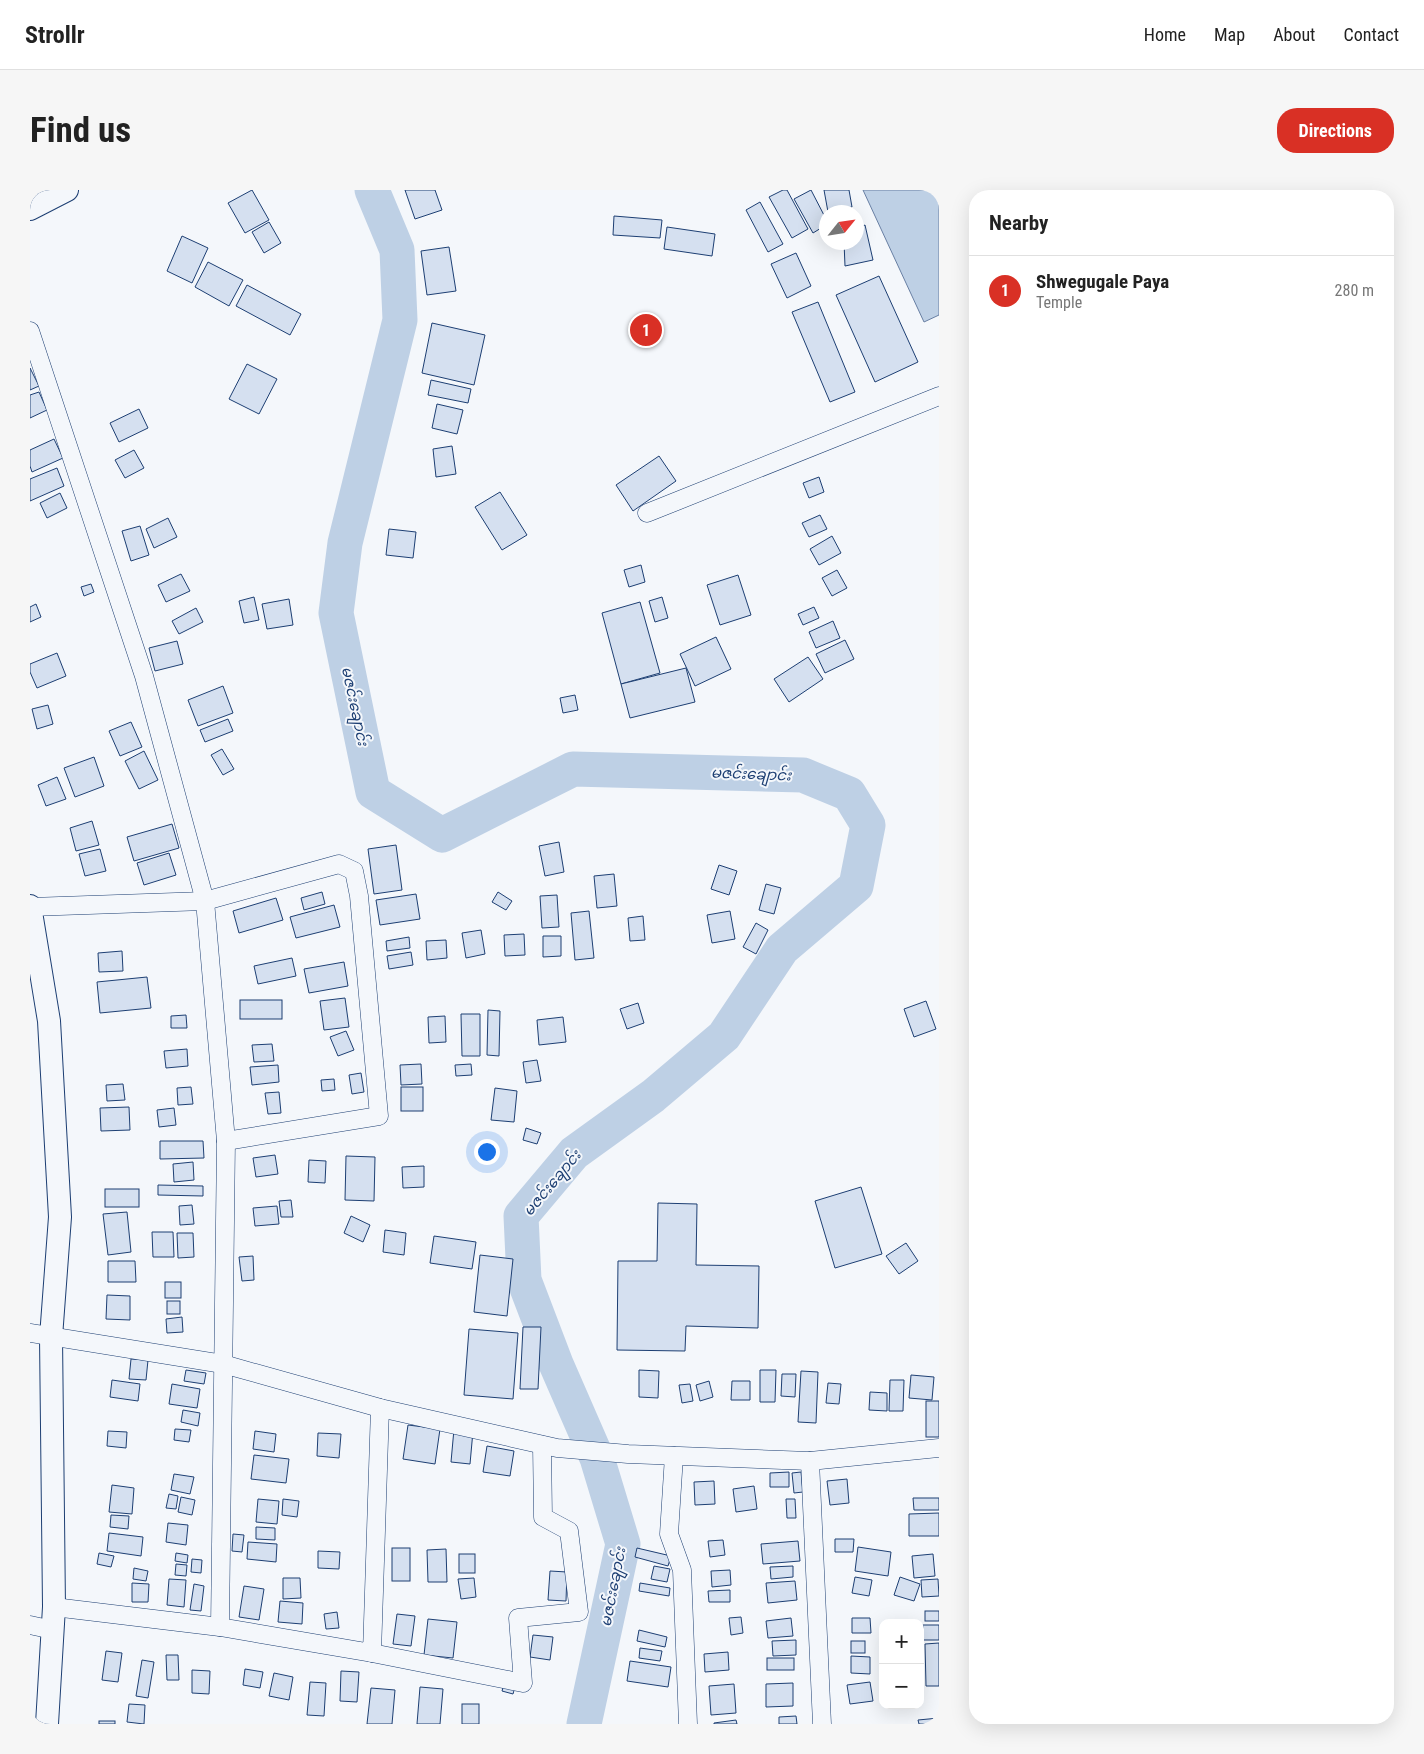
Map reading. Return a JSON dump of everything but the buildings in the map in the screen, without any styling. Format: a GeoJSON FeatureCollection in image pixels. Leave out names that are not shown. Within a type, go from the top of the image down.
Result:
{"type":"FeatureCollection","features":[{"type":"Feature","properties":{"kind":"street"},"geometry":{"type":"LineString","coordinates":[[30,209],[67,190]]}},
{"type":"Feature","properties":{"kind":"street"},"geometry":{"type":"LineString","coordinates":[[30,331],[144,676],[205,901],[226,1141],[220,1627]]}},
{"type":"Feature","properties":{"kind":"street"},"geometry":{"type":"LineString","coordinates":[[648,513],[939,396]]}},
{"type":"Feature","properties":{"kind":"street"},"geometry":{"type":"LineString","coordinates":[[47,1724],[54,1618],[41,1335],[60,1217],[49,1021],[30,906],[205,901],[339,864],[354,871],[359,896],[379,1116],[226,1141]]}},
{"type":"Feature","properties":{"kind":"street"},"geometry":{"type":"LineString","coordinates":[[41,1335],[223,1364],[380,1408],[550,1447],[628,1454],[810,1461],[939,1448]]}},
{"type":"Feature","properties":{"kind":"street"},"geometry":{"type":"LineString","coordinates":[[372,1653],[380,1408]]}},
{"type":"Feature","properties":{"kind":"street"},"geometry":{"type":"LineString","coordinates":[[30,1625],[54,1618],[220,1627],[372,1653],[523,1683],[518,1618],[579,1612],[569,1531],[543,1517],[550,1447]]}},
{"type":"Feature","properties":{"kind":"street"},"geometry":{"type":"LineString","coordinates":[[674,1456],[669,1534],[682,1570],[688,1724]]}},
{"type":"Feature","properties":{"kind":"street"},"geometry":{"type":"LineString","coordinates":[[810,1461],[822,1724]]}},
{"type":"Feature","properties":{"kind":"water"},"geometry":{"type":"Polygon","coordinates":[[[863,190],[939,190],[939,315],[924,322],[863,190]]]}},
{"type":"Feature","properties":{"kind":"waterway","name":"မဇင်းချောင်း"},"geometry":{"type":"LineString","coordinates":[[372,190],[397,250],[400,320],[345,543],[336,613],[373,792],[442,835],[573,769],[803,775],[849,794],[868,825],[856,886],[782,949],[724,1036],[653,1096],[574,1153],[521,1216],[524,1280],[556,1364],[597,1458],[623,1544],[584,1724]]}},
{"type":"Feature","properties":{"kind":"place","name":"Shwegugale Paya"},"geometry":{"type":"Point","coordinates":[646,330]}}]}
